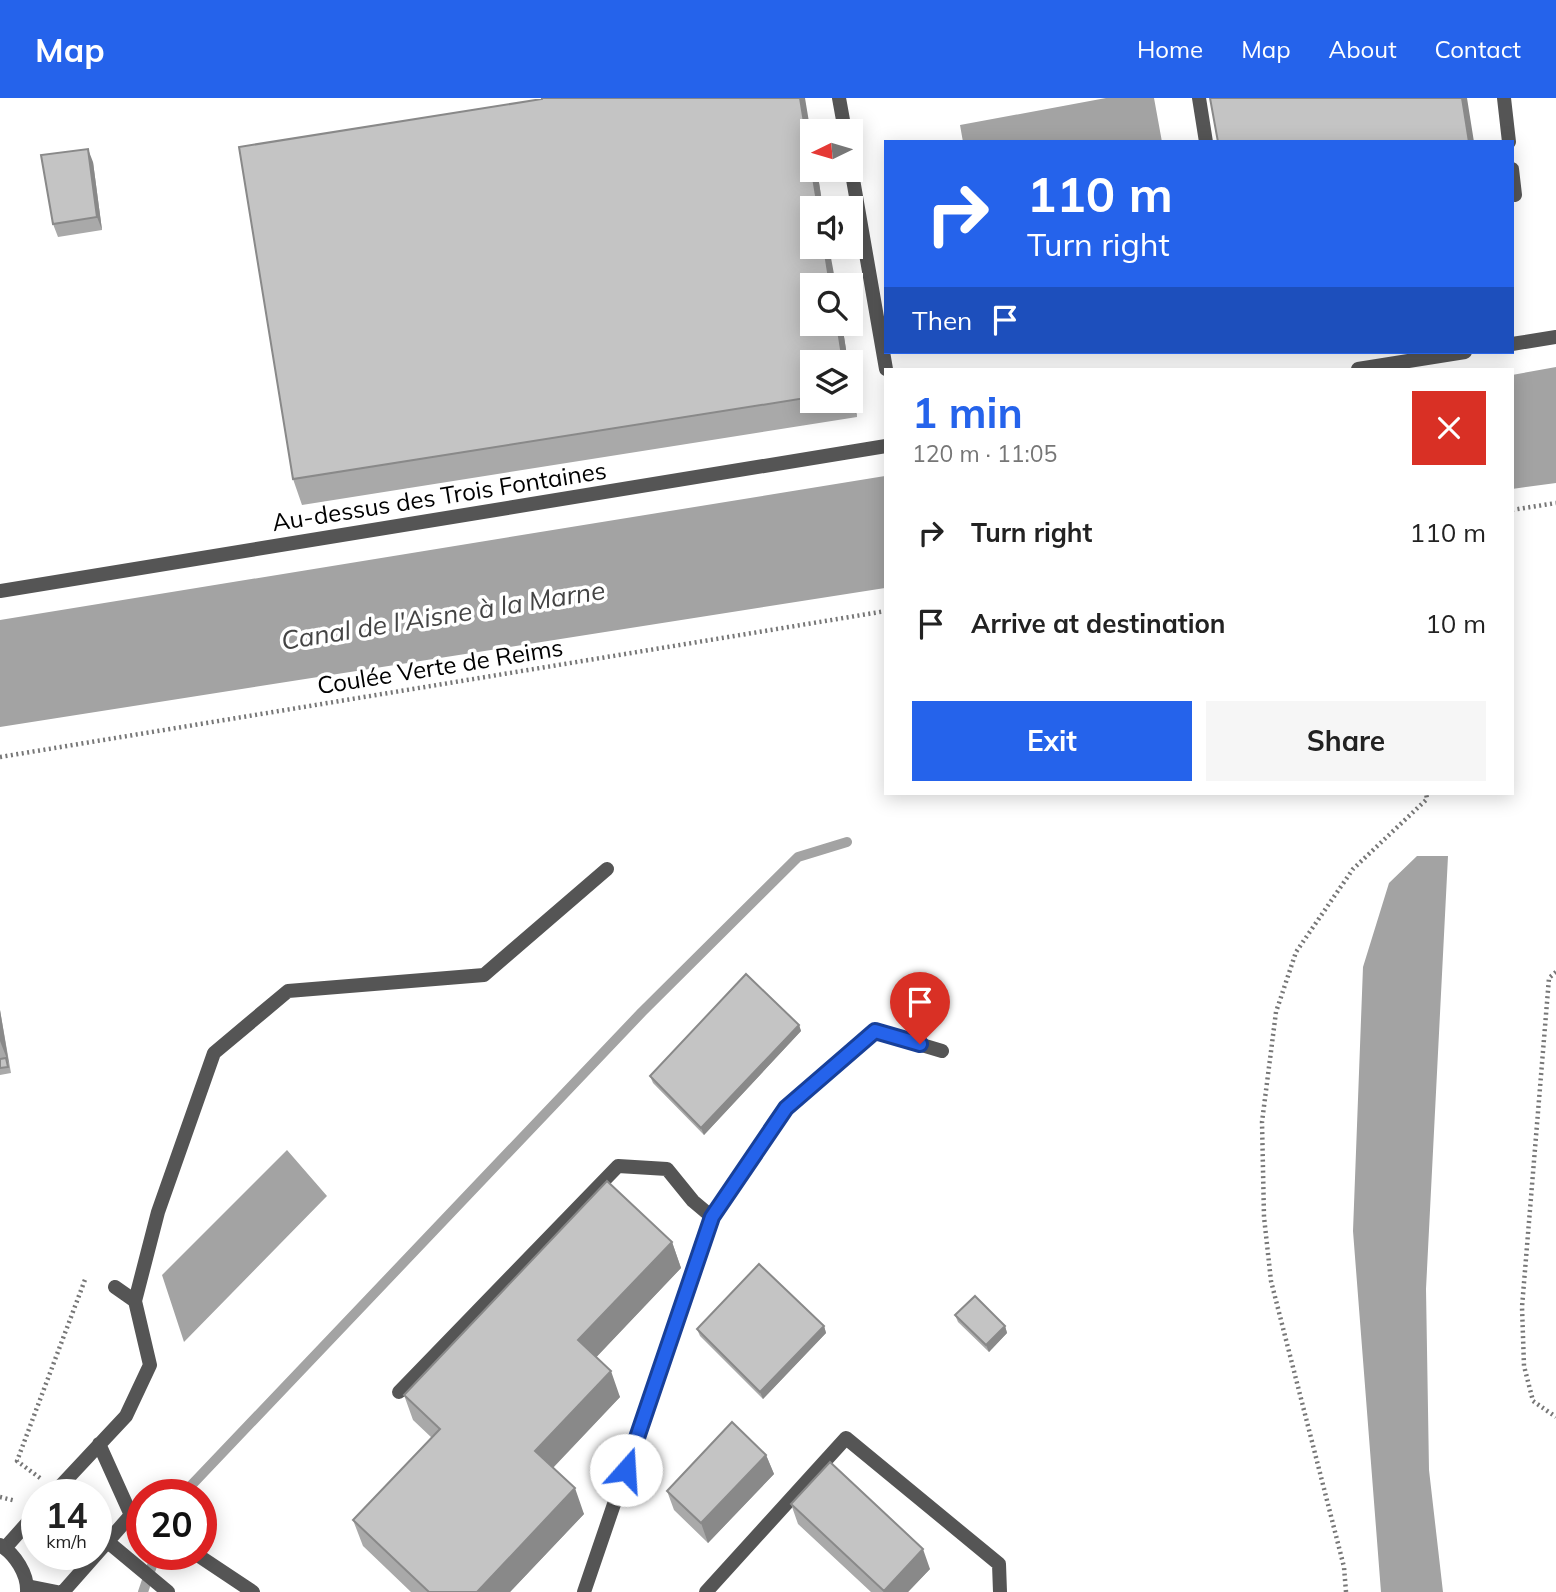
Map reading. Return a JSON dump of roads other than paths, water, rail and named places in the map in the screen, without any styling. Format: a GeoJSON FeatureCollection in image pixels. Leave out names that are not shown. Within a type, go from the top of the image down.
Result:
{"type":"FeatureCollection","features":[{"type":"Feature","properties":{"kind":"street"},"geometry":{"type":"LineString","coordinates":[[839,98],[843,119]]}},
{"type":"Feature","properties":{"kind":"street"},"geometry":{"type":"LineString","coordinates":[[1199,98],[1206,140]]}},
{"type":"Feature","properties":{"kind":"street"},"geometry":{"type":"LineString","coordinates":[[1504,98],[1509,140]]}},
{"type":"Feature","properties":{"kind":"street"},"geometry":{"type":"LineString","coordinates":[[853,182],[886,368]]}},
{"type":"Feature","properties":{"kind":"street"},"geometry":{"type":"LineString","coordinates":[[1514,186],[1515,195]]}},
{"type":"Feature","properties":{"kind":"street"},"geometry":{"type":"LineString","coordinates":[[1514,344],[1556,337]]}},
{"type":"Feature","properties":{"kind":"street"},"geometry":{"type":"LineString","coordinates":[[1364,368],[1452,354]]}},
{"type":"Feature","properties":{"kind":"street","name":"Au-dessus des Trois Fontaines"},"geometry":{"type":"LineString","coordinates":[[0,591],[884,446]]}},
{"type":"Feature","properties":{"kind":"street"},"geometry":{"type":"LineString","coordinates":[[66,1479],[126,1416],[150,1365],[135,1301],[158,1212],[214,1053],[288,990],[484,975],[607,869]]}},
{"type":"Feature","properties":{"kind":"street"},"geometry":{"type":"LineString","coordinates":[[584,1592],[712,1217],[786,1108],[875,1031],[943,1051]]}},
{"type":"Feature","properties":{"kind":"street"},"geometry":{"type":"LineString","coordinates":[[399,1392],[618,1166],[667,1169],[693,1201],[712,1217]]}},
{"type":"Feature","properties":{"kind":"street"},"geometry":{"type":"LineString","coordinates":[[115,1287],[135,1301]]}},
{"type":"Feature","properties":{"kind":"street"},"geometry":{"type":"LineString","coordinates":[[705,1592],[846,1438],[999,1564],[1000,1592]]}},
{"type":"Feature","properties":{"kind":"street"},"geometry":{"type":"LineString","coordinates":[[99,1444],[126,1497]]}},
{"type":"Feature","properties":{"kind":"street"},"geometry":{"type":"LineString","coordinates":[[112,1538],[126,1526]]}},
{"type":"Feature","properties":{"kind":"street"},"geometry":{"type":"LineString","coordinates":[[21,1528],[2,1546],[19,1564],[27,1589],[57,1592]]}},
{"type":"Feature","properties":{"kind":"street"},"geometry":{"type":"LineString","coordinates":[[112,1546],[165,1590]]}},
{"type":"Feature","properties":{"kind":"street"},"geometry":{"type":"LineString","coordinates":[[217,1568],[253,1592]]}},
{"type":"Feature","properties":{"kind":"street"},"geometry":{"type":"LineString","coordinates":[[63,1592],[82,1570]]}},
{"type":"Feature","properties":{"kind":"water"},"geometry":{"type":"Polygon","coordinates":[[[1106,98],[1154,98],[1162,140],[963,140],[960,125],[1106,98]]]}},
{"type":"Feature","properties":{"kind":"water"},"geometry":{"type":"Polygon","coordinates":[[[1556,367],[1556,483],[1514,489],[1514,375],[1556,367]]]}},
{"type":"Feature","properties":{"kind":"water","name":"Canal de l'Aisne à la Marne"},"geometry":{"type":"Polygon","coordinates":[[[884,476],[884,588],[0,727],[0,620],[884,476]]]}},
{"type":"Feature","properties":{"kind":"water"},"geometry":{"type":"Polygon","coordinates":[[[1417,856],[1448,856],[1426,1289],[1429,1470],[1443,1592],[1381,1592],[1353,1231],[1363,967],[1389,883],[1417,856]]]}},
{"type":"Feature","properties":{"kind":"water"},"geometry":{"type":"Polygon","coordinates":[[[287,1150],[327,1196],[184,1342],[162,1275],[287,1150]]]}},
{"type":"Feature","properties":{"kind":"waterway"},"geometry":{"type":"LineString","coordinates":[[197,1479],[642,1012],[798,857],[847,842]]}},
{"type":"Feature","properties":{"kind":"waterway"},"geometry":{"type":"LineString","coordinates":[[143,1592],[151,1570]]}}]}
